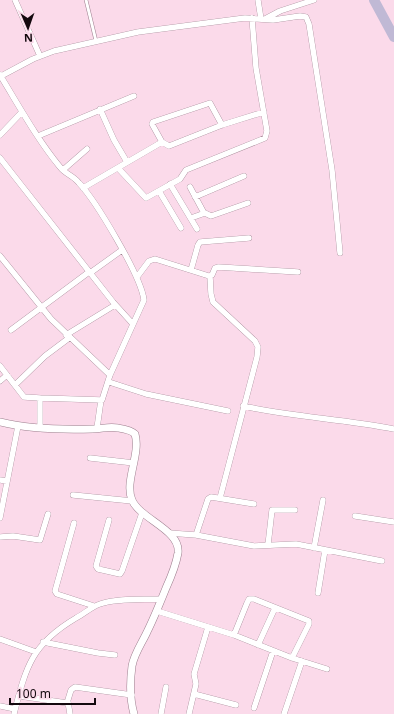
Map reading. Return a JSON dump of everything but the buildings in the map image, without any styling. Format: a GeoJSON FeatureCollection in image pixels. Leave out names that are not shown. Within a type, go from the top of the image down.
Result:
{"type":"FeatureCollection","features":[{"type":"Feature","properties":{"kind":"street"},"geometry":{"type":"LineString","coordinates":[[15,0],[40,56]]}},
{"type":"Feature","properties":{"kind":"street"},"geometry":{"type":"LineString","coordinates":[[258,0],[263,19]]}},
{"type":"Feature","properties":{"kind":"street"},"geometry":{"type":"LineString","coordinates":[[263,19],[280,11],[314,0]]}},
{"type":"Feature","properties":{"kind":"street"},"geometry":{"type":"LineString","coordinates":[[97,428],[101,400],[104,399],[110,375],[132,323],[144,302],[137,277],[83,188],[75,179],[62,170],[21,113],[0,76],[40,56],[138,32],[239,18],[278,19],[303,16],[308,21],[332,170],[340,253]]}},
{"type":"Feature","properties":{"kind":"street"},"geometry":{"type":"LineString","coordinates":[[118,168],[144,198],[181,178],[183,172],[186,170],[265,138],[267,131],[255,64],[252,18]]}},
{"type":"Feature","properties":{"kind":"street"},"geometry":{"type":"LineString","coordinates":[[38,136],[134,96]]}},
{"type":"Feature","properties":{"kind":"street"},"geometry":{"type":"LineString","coordinates":[[222,125],[210,103],[152,122],[152,125],[162,142],[167,146],[171,146],[222,125],[264,112]]}},
{"type":"Feature","properties":{"kind":"street"},"geometry":{"type":"LineString","coordinates":[[100,109],[114,140],[127,162]]}},
{"type":"Feature","properties":{"kind":"street"},"geometry":{"type":"LineString","coordinates":[[0,134],[21,113]]}},
{"type":"Feature","properties":{"kind":"street"},"geometry":{"type":"LineString","coordinates":[[83,188],[162,142]]}},
{"type":"Feature","properties":{"kind":"street"},"geometry":{"type":"LineString","coordinates":[[62,170],[87,149]]}},
{"type":"Feature","properties":{"kind":"street"},"geometry":{"type":"LineString","coordinates":[[0,158],[115,305],[132,323]]}},
{"type":"Feature","properties":{"kind":"street"},"geometry":{"type":"LineString","coordinates":[[195,197],[244,176]]}},
{"type":"Feature","properties":{"kind":"street"},"geometry":{"type":"LineString","coordinates":[[170,184],[197,229]]}},
{"type":"Feature","properties":{"kind":"street"},"geometry":{"type":"LineString","coordinates":[[190,187],[204,213],[211,216],[248,203]]}},
{"type":"Feature","properties":{"kind":"street"},"geometry":{"type":"LineString","coordinates":[[159,191],[181,228]]}},
{"type":"Feature","properties":{"kind":"street"},"geometry":{"type":"LineString","coordinates":[[191,218],[204,213]]}},
{"type":"Feature","properties":{"kind":"street"},"geometry":{"type":"LineString","coordinates":[[191,270],[200,242],[249,238]]}},
{"type":"Feature","properties":{"kind":"street"},"geometry":{"type":"LineString","coordinates":[[11,330],[122,250]]}},
{"type":"Feature","properties":{"kind":"street"},"geometry":{"type":"LineString","coordinates":[[137,277],[153,259],[210,276]]}},
{"type":"Feature","properties":{"kind":"street"},"geometry":{"type":"LineString","coordinates":[[1,260],[68,337],[110,375]]}},
{"type":"Feature","properties":{"kind":"street"},"geometry":{"type":"LineString","coordinates":[[220,498],[257,357],[258,347],[255,341],[213,302],[210,276],[215,268],[220,267],[298,272]]}},
{"type":"Feature","properties":{"kind":"street"},"geometry":{"type":"LineString","coordinates":[[15,386],[45,356],[68,337],[115,305]]}},
{"type":"Feature","properties":{"kind":"street"},"geometry":{"type":"LineString","coordinates":[[0,366],[24,397],[101,400]]}},
{"type":"Feature","properties":{"kind":"street"},"geometry":{"type":"LineString","coordinates":[[0,380],[7,375]]}},
{"type":"Feature","properties":{"kind":"street"},"geometry":{"type":"LineString","coordinates":[[109,382],[146,394],[228,411]]}},
{"type":"Feature","properties":{"kind":"street"},"geometry":{"type":"LineString","coordinates":[[40,398],[40,427]]}},
{"type":"Feature","properties":{"kind":"street"},"geometry":{"type":"LineString","coordinates":[[243,406],[279,413],[366,423],[394,429]]}},
{"type":"Feature","properties":{"kind":"street"},"geometry":{"type":"LineString","coordinates":[[0,422],[18,426],[119,428],[134,432],[136,445],[130,490],[132,501],[142,513],[169,533],[176,545],[178,553],[174,569],[157,611],[132,665],[132,695],[134,714]]}},
{"type":"Feature","properties":{"kind":"street"},"geometry":{"type":"LineString","coordinates":[[0,518],[18,426]]}},
{"type":"Feature","properties":{"kind":"street"},"geometry":{"type":"LineString","coordinates":[[90,458],[134,463]]}},
{"type":"Feature","properties":{"kind":"street"},"geometry":{"type":"LineString","coordinates":[[0,480],[7,481]]}},
{"type":"Feature","properties":{"kind":"street"},"geometry":{"type":"LineString","coordinates":[[73,495],[132,501]]}},
{"type":"Feature","properties":{"kind":"street"},"geometry":{"type":"LineString","coordinates":[[196,535],[208,499],[213,496],[254,504]]}},
{"type":"Feature","properties":{"kind":"street"},"geometry":{"type":"LineString","coordinates":[[314,548],[323,500]]}},
{"type":"Feature","properties":{"kind":"street"},"geometry":{"type":"LineString","coordinates":[[268,545],[272,510],[295,510]]}},
{"type":"Feature","properties":{"kind":"street"},"geometry":{"type":"LineString","coordinates":[[109,520],[96,566],[98,569],[118,574],[122,571],[142,513]]}},
{"type":"Feature","properties":{"kind":"street"},"geometry":{"type":"LineString","coordinates":[[0,537],[13,536],[40,540],[48,514]]}},
{"type":"Feature","properties":{"kind":"street"},"geometry":{"type":"LineString","coordinates":[[355,516],[394,522]]}},
{"type":"Feature","properties":{"kind":"street"},"geometry":{"type":"LineString","coordinates":[[74,523],[55,591],[57,594],[94,606]]}},
{"type":"Feature","properties":{"kind":"street"},"geometry":{"type":"LineString","coordinates":[[169,533],[196,535],[235,543],[268,545],[287,543],[382,561]]}},
{"type":"Feature","properties":{"kind":"street"},"geometry":{"type":"LineString","coordinates":[[318,593],[325,550]]}},
{"type":"Feature","properties":{"kind":"street"},"geometry":{"type":"LineString","coordinates":[[0,706],[15,712],[26,669],[43,642],[58,628],[94,606],[112,602],[161,599]]}},
{"type":"Feature","properties":{"kind":"street"},"geometry":{"type":"LineString","coordinates":[[234,635],[249,599],[254,599],[309,622],[292,658]]}},
{"type":"Feature","properties":{"kind":"street"},"geometry":{"type":"LineString","coordinates":[[258,645],[275,608]]}},
{"type":"Feature","properties":{"kind":"street"},"geometry":{"type":"LineString","coordinates":[[157,611],[234,635],[292,658],[327,669]]}},
{"type":"Feature","properties":{"kind":"street"},"geometry":{"type":"LineString","coordinates":[[190,714],[197,683],[194,674],[208,627]]}},
{"type":"Feature","properties":{"kind":"street"},"geometry":{"type":"LineString","coordinates":[[0,639],[36,652]]}},
{"type":"Feature","properties":{"kind":"street"},"geometry":{"type":"LineString","coordinates":[[43,642],[115,655]]}},
{"type":"Feature","properties":{"kind":"street"},"geometry":{"type":"LineString","coordinates":[[254,708],[273,651]]}},
{"type":"Feature","properties":{"kind":"street"},"geometry":{"type":"LineString","coordinates":[[284,714],[302,661]]}},
{"type":"Feature","properties":{"kind":"street"},"geometry":{"type":"LineString","coordinates":[[161,714],[166,687]]}},
{"type":"Feature","properties":{"kind":"street"},"geometry":{"type":"LineString","coordinates":[[70,714],[68,702],[71,690],[73,688],[132,695]]}},
{"type":"Feature","properties":{"kind":"street"},"geometry":{"type":"LineString","coordinates":[[194,694],[236,705]]}},
{"type":"Feature","properties":{"kind":"street"},"geometry":{"type":"LineString","coordinates":[[19,696],[66,703],[68,702]]}},
{"type":"Feature","properties":{"kind":"lane"},"geometry":{"type":"LineString","coordinates":[[86,0],[96,42]]}},
{"type":"Feature","properties":{"kind":"waterway"},"geometry":{"type":"LineString","coordinates":[[374,0],[394,37]]}}]}
